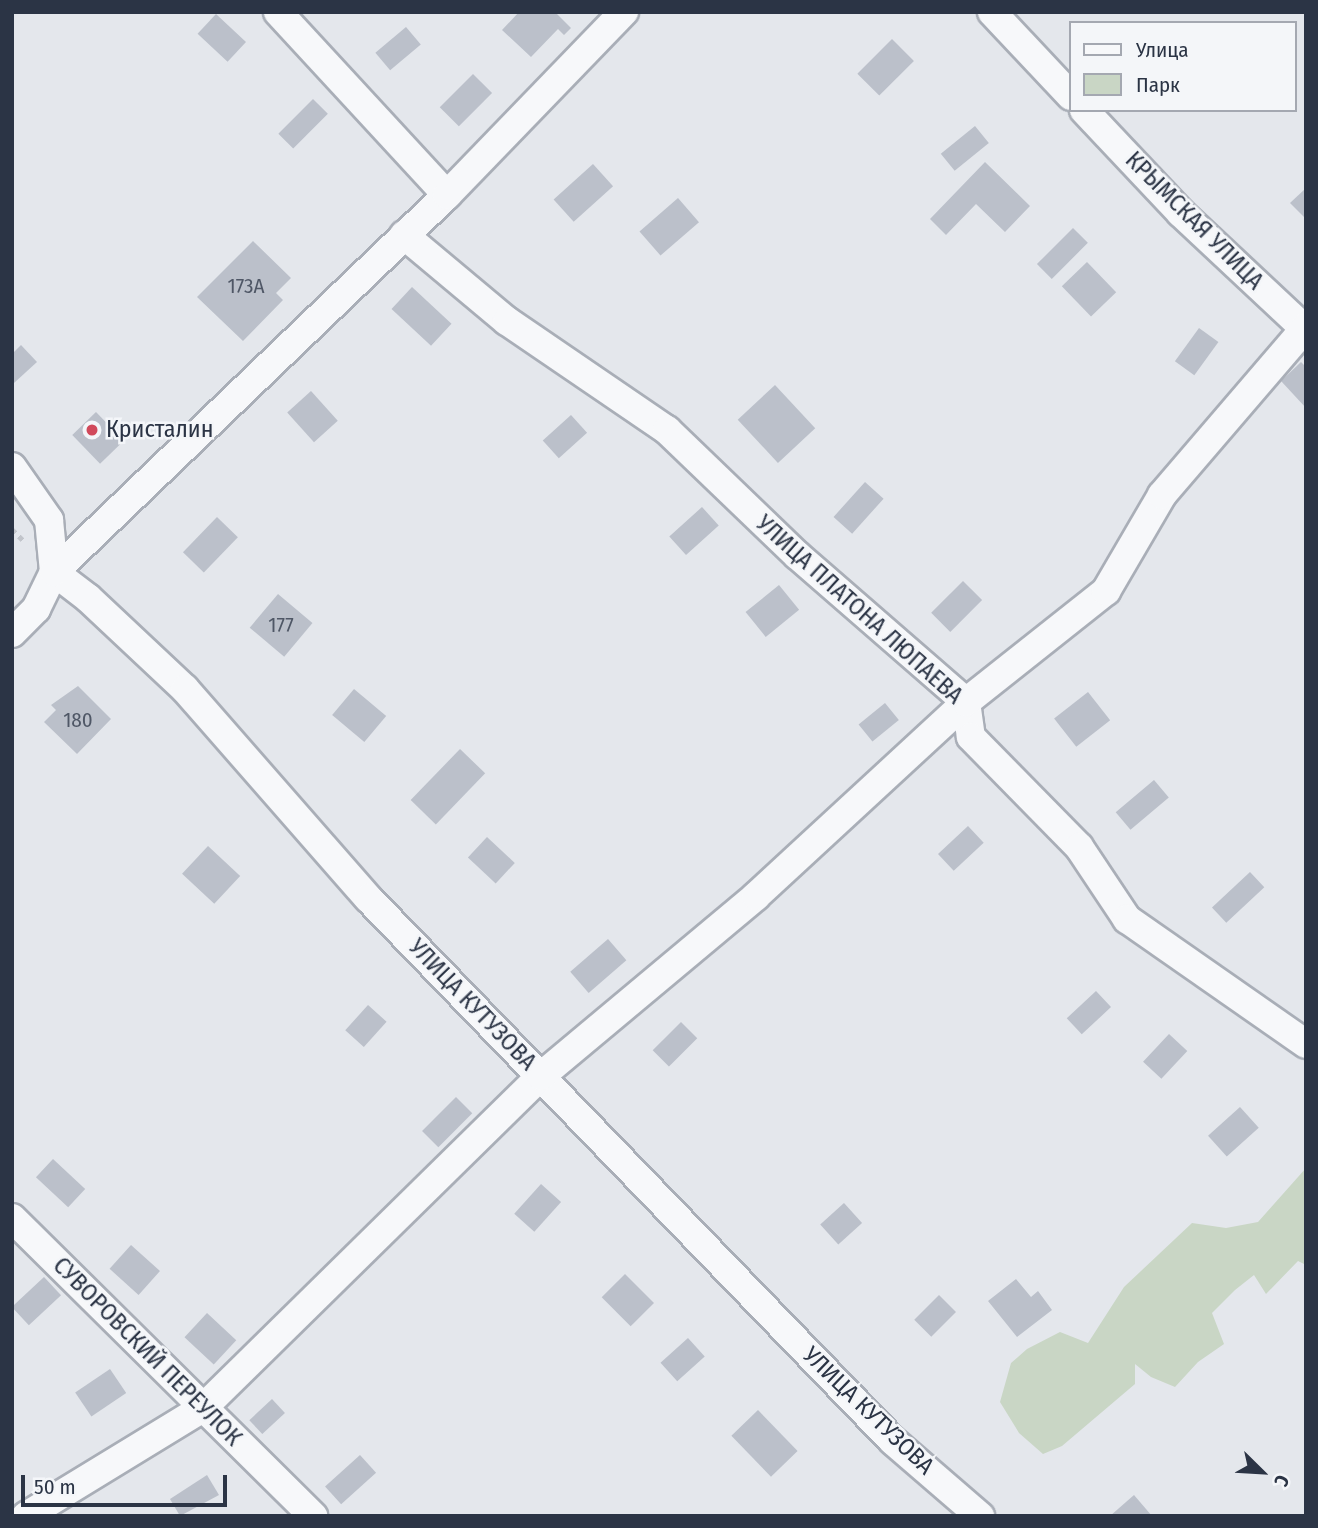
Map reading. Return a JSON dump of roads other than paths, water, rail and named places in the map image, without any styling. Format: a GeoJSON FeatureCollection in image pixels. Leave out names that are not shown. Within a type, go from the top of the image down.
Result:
{"type":"FeatureCollection","features":[{"type":"Feature","properties":{"kind":"street"},"geometry":{"type":"LineString","coordinates":[[278,12],[447,194]]}},
{"type":"Feature","properties":{"kind":"street"},"geometry":{"type":"LineString","coordinates":[[12,633],[36,609],[54,572],[447,194],[624,12]]}},
{"type":"Feature","properties":{"kind":"street"},"geometry":{"type":"LineString","coordinates":[[992,12],[1070,95]]}},
{"type":"Feature","properties":{"kind":"street","name":"КРЫМСКАЯ УЛИЦА"},"geometry":{"type":"LineString","coordinates":[[1086,112],[1181,213],[1305,328]]}},
{"type":"Feature","properties":{"kind":"street","name":"УЛИЦА ПЛАТОНА ЛЮПАЕВА"},"geometry":{"type":"LineString","coordinates":[[404,235],[506,321],[667,430],[797,555],[966,702],[971,737],[1079,847],[1127,919],[1306,1044]]}},
{"type":"Feature","properties":{"kind":"street"},"geometry":{"type":"LineString","coordinates":[[26,1516],[202,1408],[541,1076],[756,896],[966,702],[1107,591],[1162,495],[1305,328]]}},
{"type":"Feature","properties":{"kind":"street"},"geometry":{"type":"LineString","coordinates":[[12,467],[49,520],[54,572]]}},
{"type":"Feature","properties":{"kind":"street","name":"УЛИЦА КУТУЗОВА"},"geometry":{"type":"LineString","coordinates":[[54,572],[88,598],[185,689],[368,898],[893,1441],[980,1516]]}},
{"type":"Feature","properties":{"kind":"street","name":"СУВОРОВСКИЙ ПЕРЕУЛОК"},"geometry":{"type":"LineString","coordinates":[[12,1218],[313,1516]]}},
{"type":"Feature","properties":{"kind":"place","name":"Кристалин"},"geometry":{"type":"Point","coordinates":[92,430]}}]}
